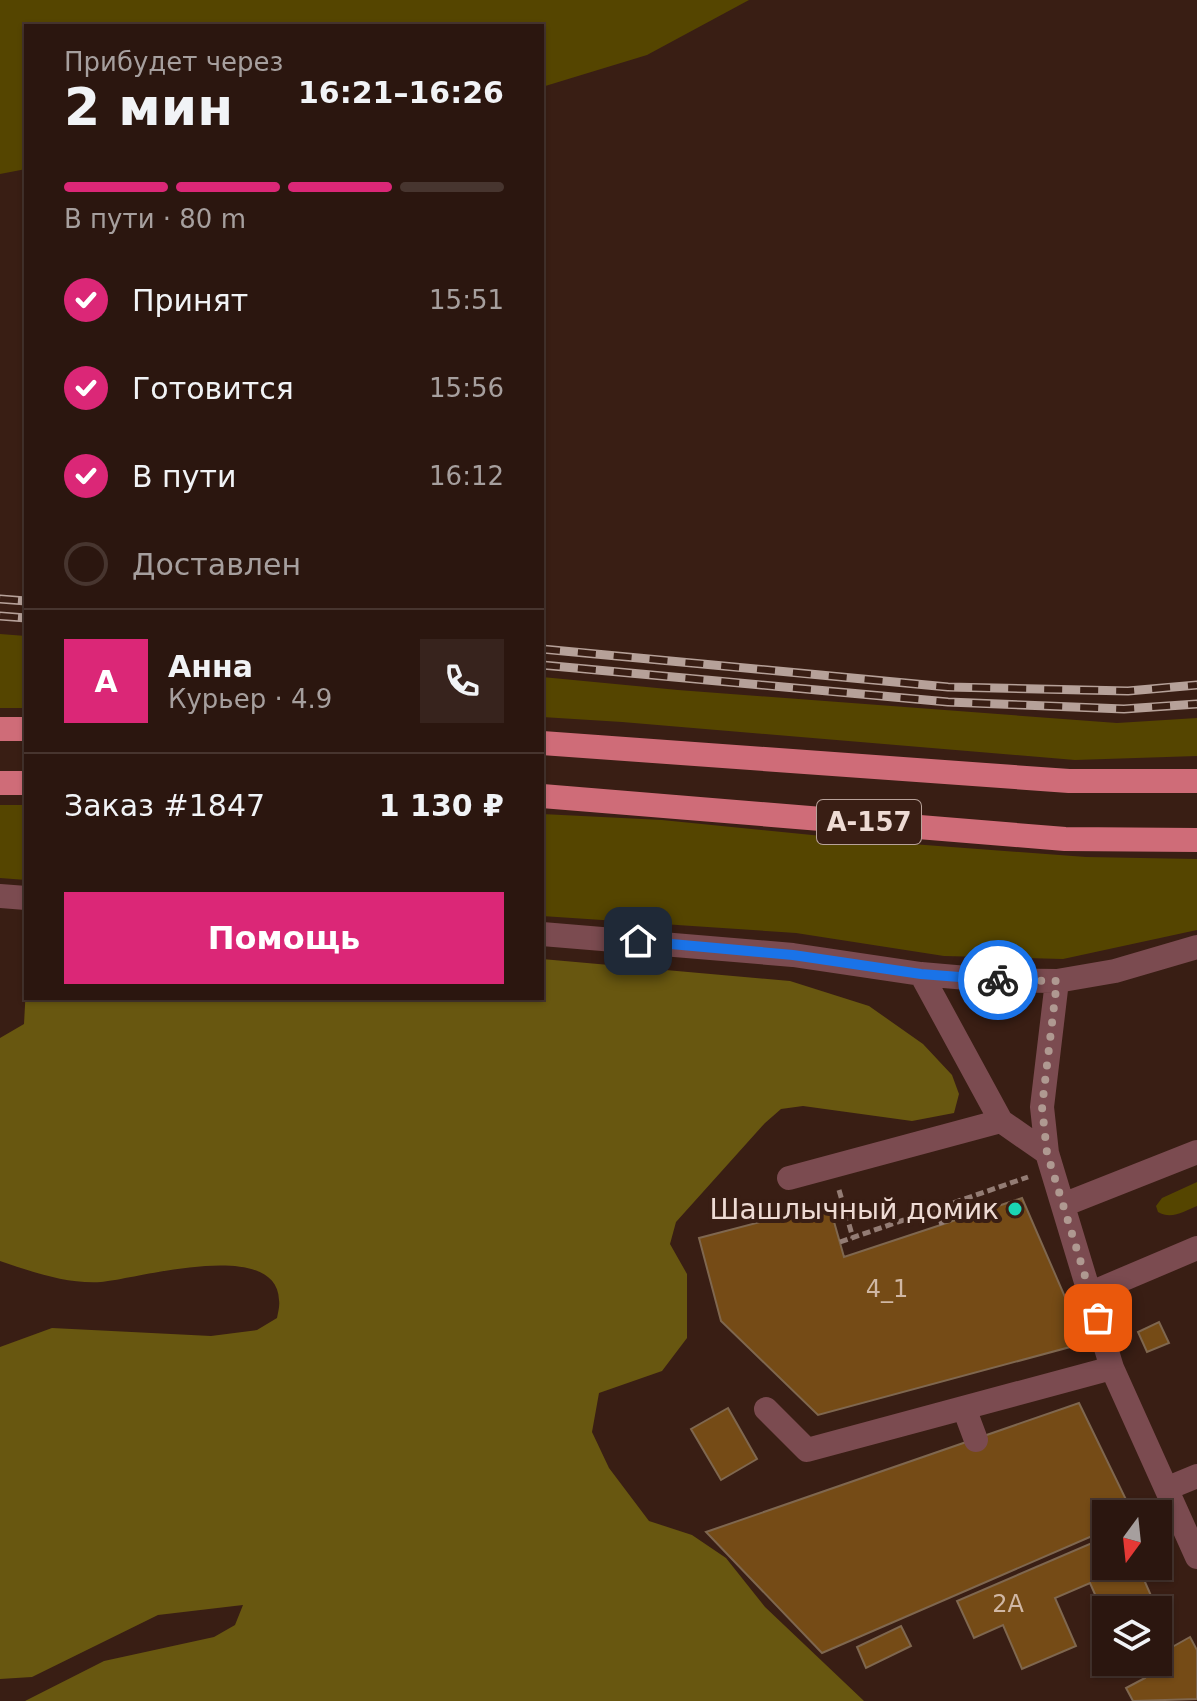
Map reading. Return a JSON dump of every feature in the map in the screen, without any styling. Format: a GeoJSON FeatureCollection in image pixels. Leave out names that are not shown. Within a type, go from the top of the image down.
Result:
{"type":"FeatureCollection","features":[{"type":"Feature","properties":{"kind":"main road"},"geometry":{"type":"LineString","coordinates":[[0,729],[24,729]]}},
{"type":"Feature","properties":{"kind":"main road","name":"А-157"},"geometry":{"type":"LineString","coordinates":[[544,743],[1069,781],[1197,781]]}},
{"type":"Feature","properties":{"kind":"main road"},"geometry":{"type":"LineString","coordinates":[[0,783],[24,783]]}},
{"type":"Feature","properties":{"kind":"main road","name":"А-157"},"geometry":{"type":"LineString","coordinates":[[544,796],[1065,839],[1197,840]]}},
{"type":"Feature","properties":{"kind":"lane"},"geometry":{"type":"LineString","coordinates":[[0,896],[24,898]]}},
{"type":"Feature","properties":{"kind":"lane"},"geometry":{"type":"LineString","coordinates":[[544,934],[793,955],[921,974],[990,980],[1057,981],[1115,971],[1197,947]]}},
{"type":"Feature","properties":{"kind":"lane"},"geometry":{"type":"LineString","coordinates":[[921,974],[1001,1121],[1047,1153]]}},
{"type":"Feature","properties":{"kind":"lane"},"geometry":{"type":"LineString","coordinates":[[1057,981],[1042,1107],[1047,1153],[1112,1368],[1197,1557]]}},
{"type":"Feature","properties":{"kind":"lane"},"geometry":{"type":"LineString","coordinates":[[789,1178],[1001,1121]]}},
{"type":"Feature","properties":{"kind":"lane"},"geometry":{"type":"LineString","coordinates":[[1063,1205],[1197,1152]]}},
{"type":"Feature","properties":{"kind":"lane"},"geometry":{"type":"LineString","coordinates":[[1091,1293],[1197,1248]]}},
{"type":"Feature","properties":{"kind":"lane"},"geometry":{"type":"LineString","coordinates":[[766,1409],[807,1450],[1112,1368]]}},
{"type":"Feature","properties":{"kind":"lane"},"geometry":{"type":"LineString","coordinates":[[964,1408],[976,1440]]}},
{"type":"Feature","properties":{"kind":"lane"},"geometry":{"type":"LineString","coordinates":[[1168,1488],[1197,1476]]}},
{"type":"Feature","properties":{"kind":"path"},"geometry":{"type":"LineString","coordinates":[[840,1242],[1019,1180]]}},
{"type":"Feature","properties":{"kind":"path"},"geometry":{"type":"LineString","coordinates":[[840,1193],[853,1238]]}},
{"type":"Feature","properties":{"kind":"path"},"geometry":{"type":"LineString","coordinates":[[937,1209],[942,1225]]}},
{"type":"Feature","properties":{"kind":"shaded area"},"geometry":{"type":"Polygon","coordinates":[[[0,0],[749,0],[647,55],[544,86],[544,24],[24,24],[24,169],[0,174],[0,0]]]}},
{"type":"Feature","properties":{"kind":"shaded area"},"geometry":{"type":"Polygon","coordinates":[[[0,634],[24,636],[24,708],[0,708],[0,634]]]}},
{"type":"Feature","properties":{"kind":"shaded area"},"geometry":{"type":"Polygon","coordinates":[[[544,677],[1117,723],[1197,718],[1197,756],[1075,760],[544,717],[544,677]]]}},
{"type":"Feature","properties":{"kind":"shaded area"},"geometry":{"type":"Polygon","coordinates":[[[0,805],[24,805],[24,880],[0,878],[0,805]]]}},
{"type":"Feature","properties":{"kind":"shaded area"},"geometry":{"type":"Polygon","coordinates":[[[544,814],[662,820],[872,841],[1086,857],[1197,859],[1197,930],[1063,959],[944,956],[796,933],[544,916],[544,814]]]}},
{"type":"Feature","properties":{"kind":"shaded area"},"geometry":{"type":"Polygon","coordinates":[[[544,959],[790,981],[869,1006],[923,1044],[952,1075],[959,1094],[954,1113],[912,1121],[803,1106],[781,1109],[676,1222],[670,1244],[687,1274],[687,1338],[662,1371],[599,1393],[592,1432],[609,1468],[649,1521],[692,1535],[726,1558],[765,1607],[864,1701],[25,1701],[104,1661],[214,1637],[235,1625],[243,1605],[158,1615],[32,1677],[0,1679],[0,1347],[52,1328],[211,1336],[257,1330],[277,1318],[279,1300],[272,1281],[255,1270],[231,1266],[202,1266],[88,1282],[50,1276],[0,1261],[0,1038],[24,1024],[25,1000],[544,1000],[544,959]]]}},
{"type":"Feature","properties":{"kind":"shaded area"},"geometry":{"type":"Polygon","coordinates":[[[1197,1182],[1197,1206],[1173,1215],[1158,1212],[1156,1206],[1162,1198],[1197,1182]]]}},
{"type":"Feature","properties":{"kind":"building"},"geometry":{"type":"Polygon","coordinates":[[[1022,1198],[1085,1343],[818,1415],[721,1321],[699,1238],[829,1204],[844,1257],[1022,1198]]]}},
{"type":"Feature","properties":{"kind":"building"},"geometry":{"type":"Polygon","coordinates":[[[1159,1322],[1169,1343],[1147,1352],[1138,1332],[1159,1322]]]}},
{"type":"Feature","properties":{"kind":"building"},"geometry":{"type":"Polygon","coordinates":[[[1079,1403],[1126,1500],[1092,1500],[1092,1536],[822,1653],[706,1532],[1079,1403]]]}},
{"type":"Feature","properties":{"kind":"building"},"geometry":{"type":"Polygon","coordinates":[[[728,1408],[757,1459],[721,1480],[691,1429],[728,1408]]]}},
{"type":"Feature","properties":{"kind":"building"},"geometry":{"type":"Polygon","coordinates":[[[1092,1543],[1092,1580],[1144,1580],[1151,1596],[1096,1596],[1090,1583],[1055,1598],[1076,1646],[1022,1669],[1003,1625],[974,1638],[957,1601],[1092,1543]]]}},
{"type":"Feature","properties":{"kind":"building"},"geometry":{"type":"Polygon","coordinates":[[[901,1626],[911,1646],[866,1668],[857,1647],[901,1626]]]}},
{"type":"Feature","properties":{"kind":"building"},"geometry":{"type":"Polygon","coordinates":[[[1190,1637],[1197,1650],[1197,1699],[1133,1701],[1126,1688],[1144,1676],[1172,1676],[1172,1647],[1190,1637]]]}},
{"type":"Feature","properties":{"kind":"railway"},"geometry":{"type":"LineString","coordinates":[[0,599],[24,601]]}},
{"type":"Feature","properties":{"kind":"railway"},"geometry":{"type":"LineString","coordinates":[[0,616],[24,618]]}},
{"type":"Feature","properties":{"kind":"railway"},"geometry":{"type":"LineString","coordinates":[[544,649],[948,687],[1128,691],[1197,685]]}},
{"type":"Feature","properties":{"kind":"railway"},"geometry":{"type":"LineString","coordinates":[[544,665],[948,702],[1124,709],[1197,704]]}},
{"type":"Feature","properties":{"kind":"way so far"},"geometry":{"type":"LineString","coordinates":[[998,980],[1057,981],[1042,1107],[1047,1153],[1098,1318]]}},
{"type":"Feature","properties":{"kind":"place","name":"Шашлычный домик"},"geometry":{"type":"Point","coordinates":[1015,1209]}},
{"type":"Feature","properties":{"kind":"route"},"geometry":{"type":"LineString","coordinates":[[638,941],[793,955],[921,974],[998,980]]}}]}
